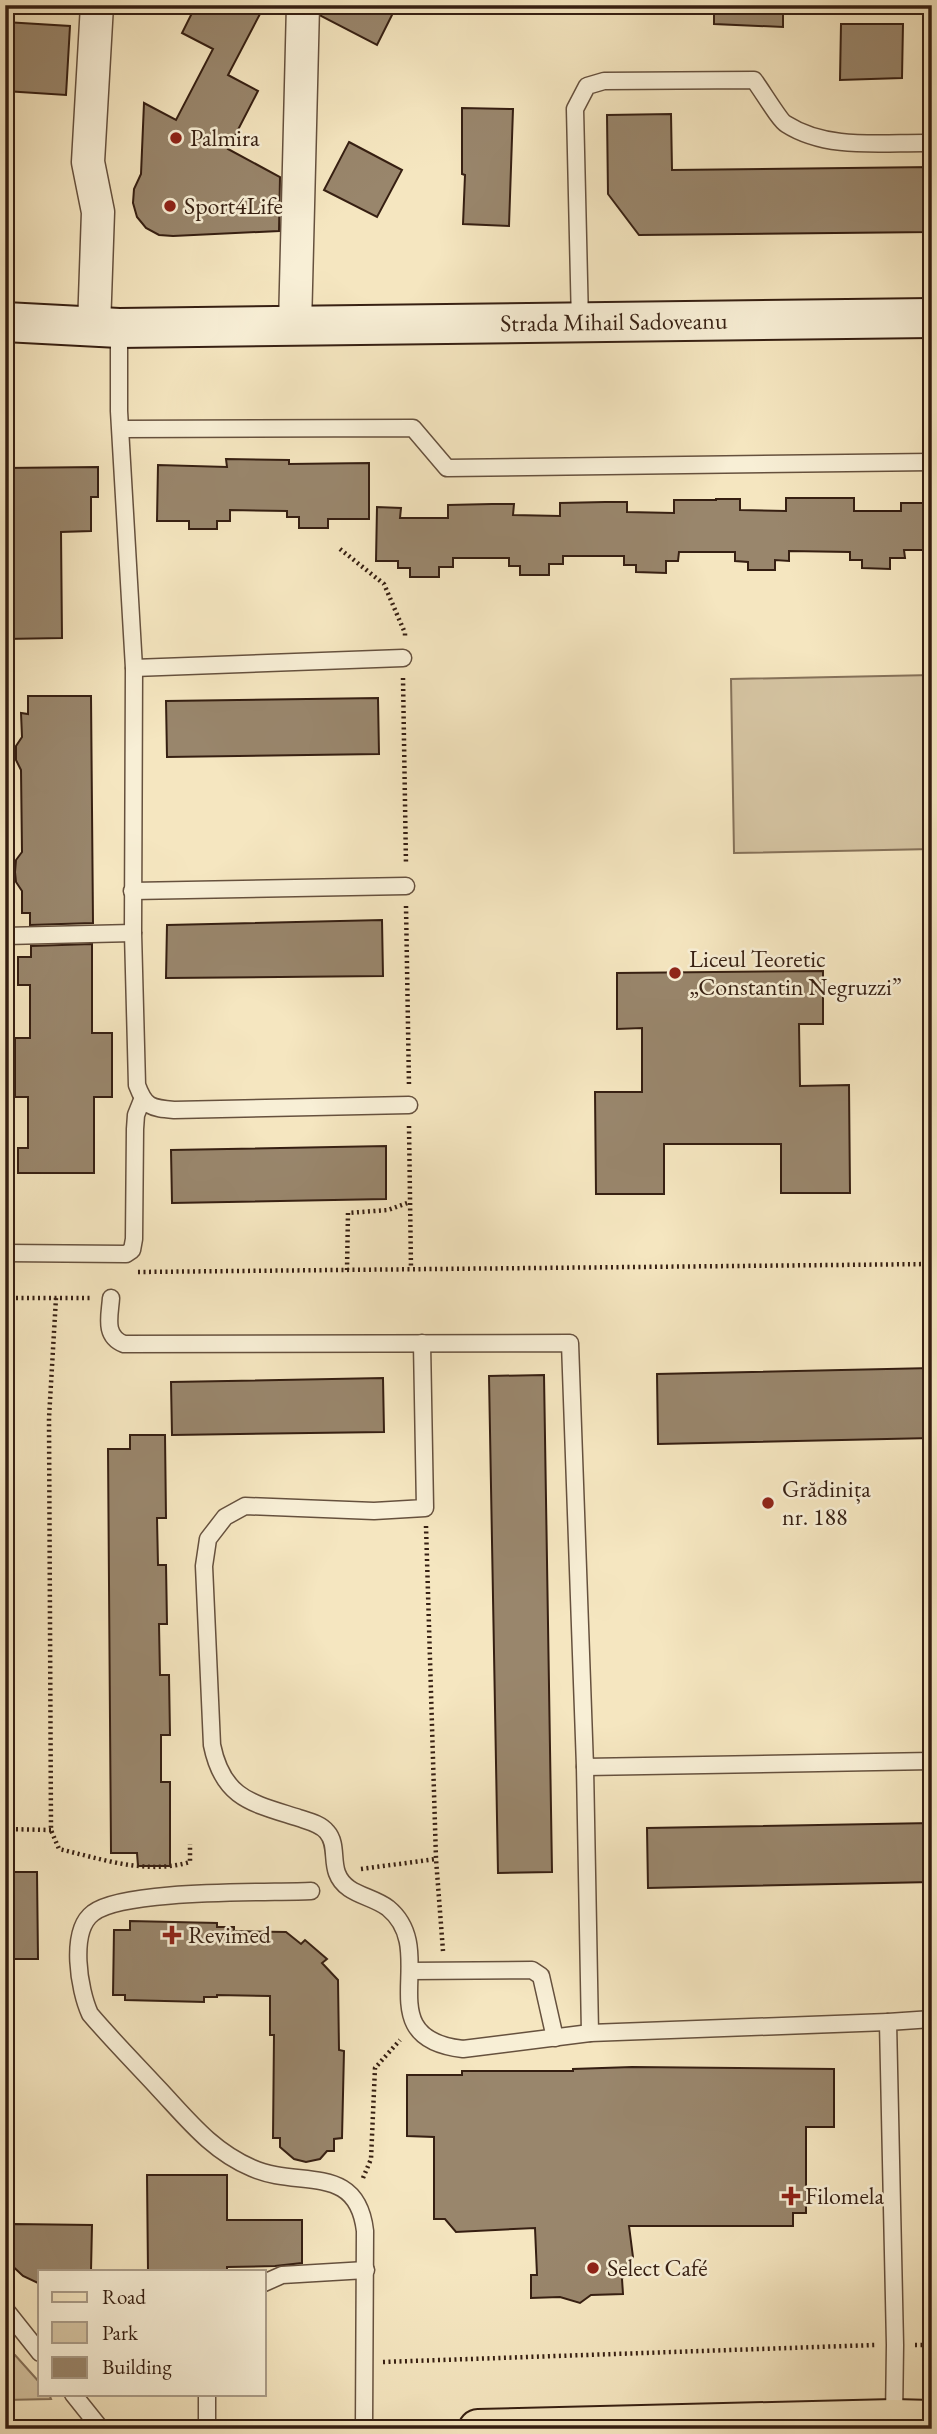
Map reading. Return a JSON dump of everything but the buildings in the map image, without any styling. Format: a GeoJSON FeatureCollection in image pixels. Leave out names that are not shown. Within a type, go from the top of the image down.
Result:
{"type":"FeatureCollection","features":[{"type":"Feature","properties":{"kind":"main road","name":"Strada Mihail Sadoveanu"},"geometry":{"type":"LineString","coordinates":[[5,323],[107,328],[932,317]]}},
{"type":"Feature","properties":{"kind":"main road"},"geometry":{"type":"LineString","coordinates":[[478,2429],[932,2420]]}},
{"type":"Feature","properties":{"kind":"street"},"geometry":{"type":"LineString","coordinates":[[97,5],[88,162],[98,212],[107,328]]}},
{"type":"Feature","properties":{"kind":"street"},"geometry":{"type":"LineString","coordinates":[[295,326],[303,5]]}},
{"type":"Feature","properties":{"kind":"lane"},"geometry":{"type":"LineString","coordinates":[[580,323],[575,110],[587,86],[604,81],[754,80],[783,123],[825,141],[932,143]]}},
{"type":"Feature","properties":{"kind":"lane"},"geometry":{"type":"LineString","coordinates":[[107,328],[122,429],[134,668],[132,891],[136,1085],[142,1100],[155,1108],[174,1110],[409,1105]]}},
{"type":"Feature","properties":{"kind":"lane"},"geometry":{"type":"LineString","coordinates":[[122,429],[413,428],[447,468],[932,462]]}},
{"type":"Feature","properties":{"kind":"lane"},"geometry":{"type":"LineString","coordinates":[[134,668],[403,658]]}},
{"type":"Feature","properties":{"kind":"lane"},"geometry":{"type":"LineString","coordinates":[[132,891],[406,886]]}},
{"type":"Feature","properties":{"kind":"lane"},"geometry":{"type":"LineString","coordinates":[[5,936],[133,933]]}},
{"type":"Feature","properties":{"kind":"lane"},"geometry":{"type":"LineString","coordinates":[[5,1254],[126,1254],[132,1250],[135,1129],[142,1100]]}},
{"type":"Feature","properties":{"kind":"lane"},"geometry":{"type":"LineString","coordinates":[[111,1298],[109,1330],[112,1337],[124,1344],[569,1343],[585,1767],[590,2033]]}},
{"type":"Feature","properties":{"kind":"lane"},"geometry":{"type":"LineString","coordinates":[[422,1343],[425,1508],[374,1511],[245,1506],[225,1517],[208,1539],[204,1566],[212,1745],[216,1767],[224,1780],[242,1796],[258,1805],[312,1822],[327,1832],[333,1843],[336,1872],[343,1883],[355,1893],[389,1909],[403,1926],[411,1953],[408,2005],[415,2024],[426,2038],[443,2047],[463,2049],[590,2033],[932,2019]]}},
{"type":"Feature","properties":{"kind":"lane"},"geometry":{"type":"LineString","coordinates":[[585,1767],[932,1761]]}},
{"type":"Feature","properties":{"kind":"lane"},"geometry":{"type":"LineString","coordinates":[[310,1891],[139,1897],[103,1907],[93,1912],[84,1923],[79,1940],[80,1982],[83,2000],[90,2014],[201,2135],[230,2157],[253,2169],[273,2176],[328,2181],[344,2188],[354,2198],[363,2215],[366,2270],[364,2429]]}},
{"type":"Feature","properties":{"kind":"lane"},"geometry":{"type":"LineString","coordinates":[[410,1971],[532,1970],[541,1976],[555,2038]]}},
{"type":"Feature","properties":{"kind":"lane"},"geometry":{"type":"LineString","coordinates":[[888,2022],[895,2344],[894,2419]]}},
{"type":"Feature","properties":{"kind":"lane"},"geometry":{"type":"LineString","coordinates":[[266,2282],[282,2276],[366,2270]]}},
{"type":"Feature","properties":{"kind":"lane"},"geometry":{"type":"LineString","coordinates":[[5,2309],[38,2350]]}},
{"type":"Feature","properties":{"kind":"lane"},"geometry":{"type":"LineString","coordinates":[[75,2396],[101,2429]]}},
{"type":"Feature","properties":{"kind":"lane"},"geometry":{"type":"LineString","coordinates":[[207,2396],[207,2429]]}},
{"type":"Feature","properties":{"kind":"path"},"geometry":{"type":"LineString","coordinates":[[340,549],[384,584],[405,634],[403,658],[411,1269]]}},
{"type":"Feature","properties":{"kind":"path"},"geometry":{"type":"LineString","coordinates":[[347,1270],[348,1213],[388,1210],[410,1202]]}},
{"type":"Feature","properties":{"kind":"path"},"geometry":{"type":"LineString","coordinates":[[130,1272],[932,1264]]}},
{"type":"Feature","properties":{"kind":"path"},"geometry":{"type":"LineString","coordinates":[[5,1298],[111,1298]]}},
{"type":"Feature","properties":{"kind":"path"},"geometry":{"type":"LineString","coordinates":[[56,1298],[49,1418],[51,1830],[59,1849],[136,1867],[175,1867],[190,1862],[190,1844]]}},
{"type":"Feature","properties":{"kind":"path"},"geometry":{"type":"LineString","coordinates":[[425,1508],[436,1859],[444,1970]]}},
{"type":"Feature","properties":{"kind":"path"},"geometry":{"type":"LineString","coordinates":[[5,1829],[51,1830]]}},
{"type":"Feature","properties":{"kind":"path"},"geometry":{"type":"LineString","coordinates":[[336,1872],[436,1859]]}},
{"type":"Feature","properties":{"kind":"path"},"geometry":{"type":"LineString","coordinates":[[354,2198],[371,2159],[375,2068],[415,2024]]}},
{"type":"Feature","properties":{"kind":"path"},"geometry":{"type":"LineString","coordinates":[[365,2363],[895,2344],[932,2346]]}},
{"type":"Feature","properties":{"kind":"green space"},"geometry":{"type":"Polygon","coordinates":[[[932,675],[932,849],[734,853],[731,679],[932,675]]]}},
{"type":"Feature","properties":{"kind":"green space"},"geometry":{"type":"Polygon","coordinates":[[[5,2354],[15,2355],[38,2381],[38,2396],[50,2396],[51,2399],[5,2400],[5,2354]]]}},
{"type":"Feature","properties":{"kind":"place","name":"Palmira"},"geometry":{"type":"Point","coordinates":[176,138]}},
{"type":"Feature","properties":{"kind":"place","name":"Sport4Life"},"geometry":{"type":"Point","coordinates":[170,206]}},
{"type":"Feature","properties":{"kind":"place","name":"Liceul Teoretic „Constantin Negruzzi”"},"geometry":{"type":"Point","coordinates":[675,973]}},
{"type":"Feature","properties":{"kind":"place","name":"Grădinița nr. 188"},"geometry":{"type":"Point","coordinates":[768,1503]}},
{"type":"Feature","properties":{"kind":"place","name":"Revimed"},"geometry":{"type":"Point","coordinates":[172,1935]}},
{"type":"Feature","properties":{"kind":"place","name":"Filomela"},"geometry":{"type":"Point","coordinates":[791,2196]}},
{"type":"Feature","properties":{"kind":"place","name":"Select Café"},"geometry":{"type":"Point","coordinates":[593,2268]}}]}
